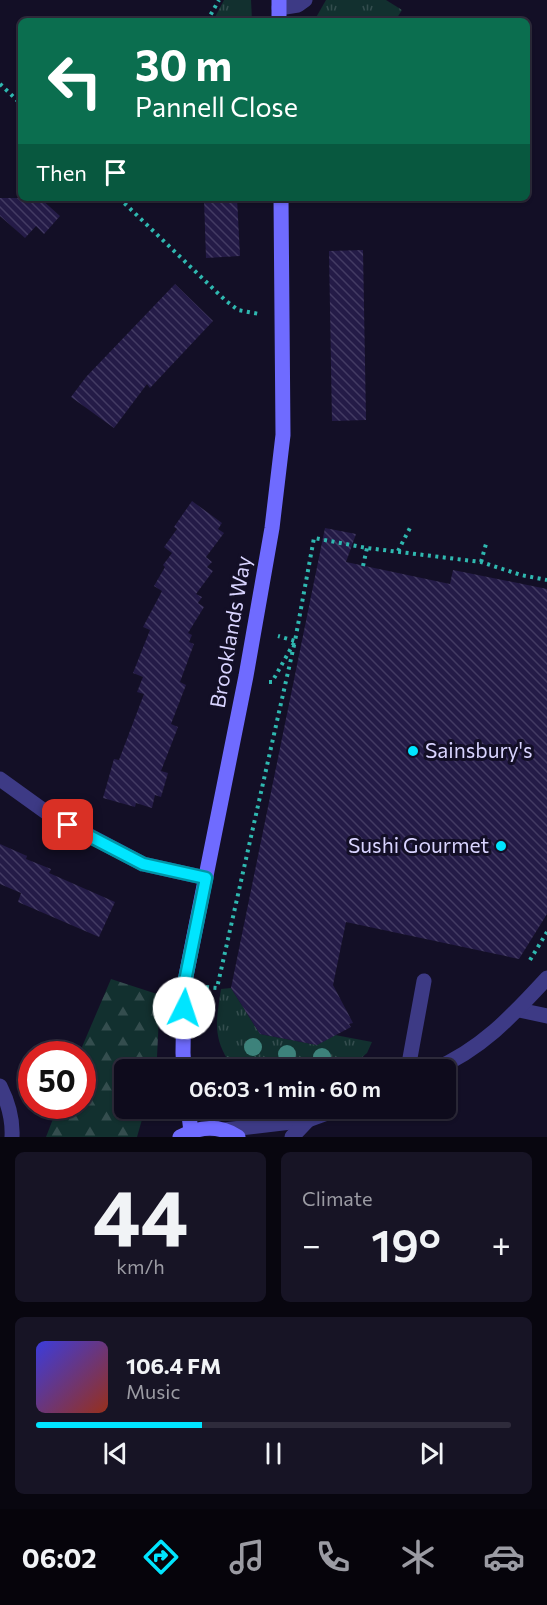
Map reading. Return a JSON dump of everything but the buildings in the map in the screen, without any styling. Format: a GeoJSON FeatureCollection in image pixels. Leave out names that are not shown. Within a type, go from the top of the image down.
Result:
{"type":"FeatureCollection","features":[{"type":"Feature","properties":{"kind":"main road","name":"Brooklands Way"},"geometry":{"type":"LineString","coordinates":[[183,1059],[184,986],[246,676],[272,528],[283,435],[281,201]]}},
{"type":"Feature","properties":{"kind":"main road"},"geometry":{"type":"LineString","coordinates":[[187,1119],[185,1134],[207,1127],[224,1130],[238,1137]]}},
{"type":"Feature","properties":{"kind":"street"},"geometry":{"type":"LineString","coordinates":[[279,10],[298,5],[305,0]]}},
{"type":"Feature","properties":{"kind":"street"},"geometry":{"type":"LineString","coordinates":[[0,779],[50,815],[143,864],[206,878]]}},
{"type":"Feature","properties":{"kind":"street"},"geometry":{"type":"LineString","coordinates":[[455,1059],[483,1041],[519,1010],[547,978]]}},
{"type":"Feature","properties":{"kind":"street"},"geometry":{"type":"LineString","coordinates":[[410,1059],[424,981]]}},
{"type":"Feature","properties":{"kind":"street"},"geometry":{"type":"LineString","coordinates":[[519,1010],[547,1016]]}},
{"type":"Feature","properties":{"kind":"street"},"geometry":{"type":"LineString","coordinates":[[0,1086],[13,1125],[12,1137]]}},
{"type":"Feature","properties":{"kind":"street"},"geometry":{"type":"LineString","coordinates":[[224,1130],[308,1120]]}},
{"type":"Feature","properties":{"kind":"street"},"geometry":{"type":"LineString","coordinates":[[292,1137],[308,1120]]}},
{"type":"Feature","properties":{"kind":"path"},"geometry":{"type":"LineString","coordinates":[[209,18],[219,0]]}},
{"type":"Feature","properties":{"kind":"path"},"geometry":{"type":"LineString","coordinates":[[0,84],[18,101]]}},
{"type":"Feature","properties":{"kind":"path"},"geometry":{"type":"LineString","coordinates":[[122,201],[238,310],[252,314],[283,313]]}},
{"type":"Feature","properties":{"kind":"path"},"geometry":{"type":"LineString","coordinates":[[398,551],[411,526]]}},
{"type":"Feature","properties":{"kind":"path"},"geometry":{"type":"LineString","coordinates":[[184,986],[217,988],[295,640],[314,538],[367,548],[481,562],[521,575],[547,580]]}},
{"type":"Feature","properties":{"kind":"path"},"geometry":{"type":"LineString","coordinates":[[481,562],[486,544]]}},
{"type":"Feature","properties":{"kind":"path"},"geometry":{"type":"LineString","coordinates":[[363,566],[367,548]]}},
{"type":"Feature","properties":{"kind":"path"},"geometry":{"type":"LineString","coordinates":[[278,636],[295,640]]}},
{"type":"Feature","properties":{"kind":"path"},"geometry":{"type":"LineString","coordinates":[[246,676],[272,682],[295,640]]}},
{"type":"Feature","properties":{"kind":"green space"},"geometry":{"type":"Polygon","coordinates":[[[224,0],[251,0],[252,18],[215,18],[224,0]]]}},
{"type":"Feature","properties":{"kind":"green space"},"geometry":{"type":"Polygon","coordinates":[[[326,0],[386,0],[402,10],[397,18],[316,18],[326,0]]]}},
{"type":"Feature","properties":{"kind":"green space"},"geometry":{"type":"Polygon","coordinates":[[[111,979],[160,995],[156,1059],[114,1059],[114,1119],[142,1119],[137,1137],[46,1137],[53,1119],[96,1119],[96,1041],[85,1041],[111,979]]]}},
{"type":"Feature","properties":{"kind":"green space"},"geometry":{"type":"Polygon","coordinates":[[[231,988],[260,1034],[317,1045],[335,1035],[372,1042],[367,1053],[360,1059],[227,1059],[220,1042],[217,1026],[221,989],[231,988]]]}},
{"type":"Feature","properties":{"kind":"place","name":"Sainsbury's"},"geometry":{"type":"Point","coordinates":[413,751]}},
{"type":"Feature","properties":{"kind":"place","name":"Sushi Gourmet"},"geometry":{"type":"Point","coordinates":[501,846]}},
{"type":"Feature","properties":{"kind":"route"},"geometry":{"type":"LineString","coordinates":[[68,825],[143,864],[206,878],[184,986],[184,1008]]}}]}
